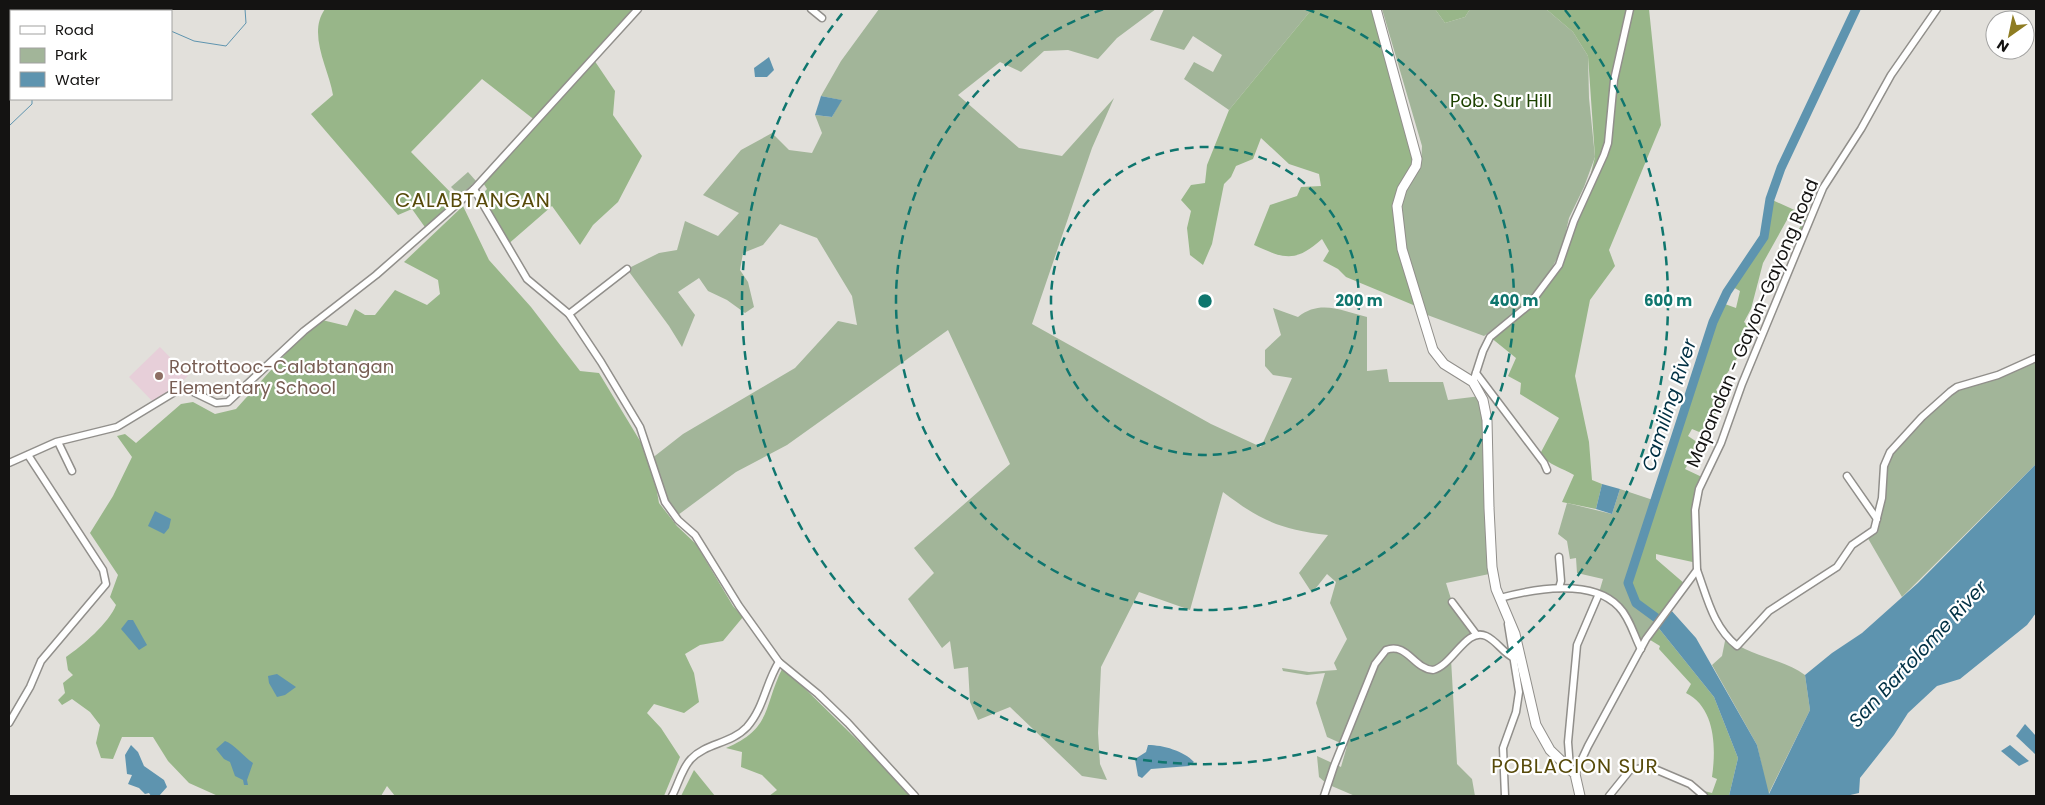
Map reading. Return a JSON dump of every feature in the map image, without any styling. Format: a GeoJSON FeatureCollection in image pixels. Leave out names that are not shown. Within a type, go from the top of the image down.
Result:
{"type":"FeatureCollection","features":[{"type":"Feature","properties":{"kind":"main road"},"geometry":{"type":"LineString","coordinates":[[1376,9],[1417,159],[1416,166],[1402,189],[1397,206],[1402,249],[1433,350],[1444,364],[1474,378],[1480,392],[1488,420],[1492,567],[1500,598],[1515,634],[1536,725],[1550,750],[1573,771],[1580,796]]}},
{"type":"Feature","properties":{"kind":"street"},"geometry":{"type":"LineString","coordinates":[[9,463],[58,442],[117,428],[183,387],[216,402],[228,402],[304,331],[376,275],[474,189],[638,9]]}},
{"type":"Feature","properties":{"kind":"street"},"geometry":{"type":"LineString","coordinates":[[811,9],[822,18]]}},
{"type":"Feature","properties":{"kind":"street"},"geometry":{"type":"LineString","coordinates":[[1546,470],[1544,463],[1474,378],[1490,337],[1518,316],[1538,296],[1559,265],[1574,222],[1604,155],[1614,80],[1630,9]]}},
{"type":"Feature","properties":{"kind":"street","name":"Mapandan - Gayon-Gayong Road"},"geometry":{"type":"LineString","coordinates":[[1877,519],[1874,530],[1852,545],[1839,565],[1769,611],[1737,646],[1726,636],[1714,616],[1697,570],[1695,510],[1699,489],[1721,443],[1743,383],[1818,199],[1891,76],[1937,9]]}},
{"type":"Feature","properties":{"kind":"street"},"geometry":{"type":"LineString","coordinates":[[474,189],[527,279],[568,314],[601,362],[640,427],[664,502],[678,520],[695,535],[739,606],[779,662],[818,694],[848,723],[915,796]]}},
{"type":"Feature","properties":{"kind":"street"},"geometry":{"type":"LineString","coordinates":[[568,314],[628,269]]}},
{"type":"Feature","properties":{"kind":"street"},"geometry":{"type":"LineString","coordinates":[[1877,519],[1883,489],[1882,470],[1890,452],[1922,417],[1957,387],[1998,375],[2036,358]]}},
{"type":"Feature","properties":{"kind":"street"},"geometry":{"type":"LineString","coordinates":[[58,442],[72,472]]}},
{"type":"Feature","properties":{"kind":"street"},"geometry":{"type":"LineString","coordinates":[[9,723],[30,687],[41,661],[106,584],[103,570],[28,455]]}},
{"type":"Feature","properties":{"kind":"street"},"geometry":{"type":"LineString","coordinates":[[1847,476],[1877,519]]}},
{"type":"Feature","properties":{"kind":"street"},"geometry":{"type":"LineString","coordinates":[[1559,557],[1561,581],[1559,588]]}},
{"type":"Feature","properties":{"kind":"street"},"geometry":{"type":"LineString","coordinates":[[1573,771],[1646,639],[1666,609],[1697,570]]}},
{"type":"Feature","properties":{"kind":"street"},"geometry":{"type":"LineString","coordinates":[[1500,598],[1538,589],[1559,588],[1598,596],[1620,608],[1641,649]]}},
{"type":"Feature","properties":{"kind":"street"},"geometry":{"type":"LineString","coordinates":[[1573,771],[1568,742],[1577,650],[1581,633],[1598,596]]}},
{"type":"Feature","properties":{"kind":"street"},"geometry":{"type":"LineString","coordinates":[[1452,602],[1476,634],[1492,639],[1514,658]]}},
{"type":"Feature","properties":{"kind":"street"},"geometry":{"type":"LineString","coordinates":[[1505,796],[1503,748],[1516,712],[1519,692],[1508,618]]}},
{"type":"Feature","properties":{"kind":"street"},"geometry":{"type":"LineString","coordinates":[[1324,796],[1374,664],[1381,654],[1386,650],[1396,648],[1413,657],[1422,667],[1433,670],[1445,665],[1467,640],[1476,634]]}},
{"type":"Feature","properties":{"kind":"street"},"geometry":{"type":"LineString","coordinates":[[672,796],[685,767],[696,754],[739,734],[747,727],[759,708],[779,662]]}},
{"type":"Feature","properties":{"kind":"street"},"geometry":{"type":"LineString","coordinates":[[1609,796],[1630,770],[1646,767],[1685,781],[1704,796]]}},
{"type":"Feature","properties":{"kind":"shaded area","name":"Rotrottooc-Calabtangan Elementary School"},"geometry":{"type":"Polygon","coordinates":[[[160,347],[188,376],[157,406],[129,377],[160,347]]]}},
{"type":"Feature","properties":{"kind":"green space"},"geometry":{"type":"Polygon","coordinates":[[[325,9],[638,9],[592,57],[615,91],[613,115],[642,156],[618,202],[593,225],[580,245],[552,206],[507,245],[479,198],[487,189],[482,181],[536,121],[482,79],[411,152],[459,201],[427,230],[412,209],[398,215],[311,114],[333,95],[319,40],[318,29],[325,9]]]}},
{"type":"Feature","properties":{"kind":"green space"},"geometry":{"type":"Polygon","coordinates":[[[879,9],[1156,9],[1117,38],[1098,59],[1068,50],[1044,51],[1021,72],[1000,62],[958,95],[1019,148],[1062,156],[1114,98],[1092,148],[1032,324],[1211,424],[1261,447],[1292,378],[1273,375],[1265,366],[1265,350],[1281,335],[1273,308],[1298,317],[1315,309],[1332,308],[1367,317],[1367,371],[1387,369],[1389,382],[1443,382],[1448,400],[1481,396],[1494,573],[1446,583],[1452,602],[1476,634],[1451,659],[1457,764],[1472,779],[1475,796],[1355,796],[1327,784],[1319,777],[1317,756],[1341,767],[1347,746],[1327,737],[1316,703],[1325,673],[1307,675],[1283,671],[1282,668],[1309,672],[1337,670],[1334,663],[1347,639],[1330,603],[1336,582],[1327,574],[1312,593],[1299,573],[1328,535],[1297,530],[1272,522],[1260,517],[1223,492],[1190,610],[1139,592],[1101,667],[1098,733],[1100,764],[1107,780],[1082,776],[1010,707],[978,720],[970,702],[968,667],[954,669],[950,641],[942,648],[908,599],[934,573],[914,548],[1010,464],[948,330],[787,445],[736,472],[678,515],[678,520],[665,502],[651,459],[683,434],[795,368],[838,321],[857,325],[852,296],[817,238],[780,224],[763,245],[743,253],[740,270],[748,282],[754,307],[745,313],[727,300],[708,291],[699,278],[678,292],[695,315],[682,347],[627,269],[659,253],[677,250],[685,221],[718,236],[739,213],[703,195],[741,150],[772,133],[789,150],[812,153],[822,133],[815,115],[832,117],[841,100],[821,96],[841,61],[879,9]]]}},
{"type":"Feature","properties":{"kind":"green space"},"geometry":{"type":"Polygon","coordinates":[[[1164,9],[1312,9],[1229,110],[1184,79],[1194,62],[1213,72],[1222,55],[1193,36],[1184,50],[1150,40],[1164,9]]]}},
{"type":"Feature","properties":{"kind":"green space"},"geometry":{"type":"Polygon","coordinates":[[[1312,9],[1376,9],[1417,161],[1397,206],[1418,307],[1346,277],[1338,269],[1323,261],[1329,251],[1322,239],[1304,252],[1290,256],[1282,256],[1254,245],[1270,205],[1297,196],[1301,187],[1321,186],[1319,174],[1289,164],[1261,138],[1253,159],[1236,166],[1231,177],[1224,184],[1212,244],[1203,265],[1190,255],[1187,228],[1191,211],[1181,200],[1191,185],[1205,183],[1207,165],[1229,110],[1312,9]]]}},
{"type":"Feature","properties":{"kind":"green space","name":"Pob. Sur Hill"},"geometry":{"type":"Polygon","coordinates":[[[1382,9],[1435,9],[1445,23],[1465,17],[1470,9],[1546,9],[1573,32],[1588,56],[1589,98],[1595,157],[1584,187],[1569,218],[1562,249],[1547,277],[1516,313],[1484,336],[1422,313],[1403,235],[1402,199],[1421,166],[1422,146],[1382,9]]]}},
{"type":"Feature","properties":{"kind":"green space"},"geometry":{"type":"Polygon","coordinates":[[[1435,9],[1470,9],[1465,17],[1445,23],[1435,9]]]}},
{"type":"Feature","properties":{"kind":"green space"},"geometry":{"type":"Polygon","coordinates":[[[1546,9],[1649,9],[1661,125],[1609,250],[1615,266],[1590,300],[1575,376],[1589,442],[1592,480],[1602,484],[1596,509],[1562,502],[1574,475],[1552,464],[1540,454],[1559,418],[1520,394],[1521,383],[1508,376],[1516,358],[1490,337],[1518,316],[1550,279],[1585,197],[1595,157],[1588,56],[1573,32],[1546,9]]]}},
{"type":"Feature","properties":{"kind":"green space"},"geometry":{"type":"Polygon","coordinates":[[[468,172],[476,181],[460,196],[451,187],[468,172]]]}},
{"type":"Feature","properties":{"kind":"green space"},"geometry":{"type":"Polygon","coordinates":[[[1770,199],[1810,217],[1799,245],[1794,239],[1801,225],[1788,218],[1763,263],[1751,309],[1744,322],[1750,327],[1736,360],[1716,390],[1725,399],[1704,434],[1692,429],[1688,436],[1700,444],[1685,469],[1704,478],[1697,497],[1697,563],[1656,554],[1656,559],[1685,584],[1658,621],[1636,603],[1628,583],[1713,322],[1722,303],[1736,308],[1740,291],[1731,286],[1764,237],[1770,199]]]}},
{"type":"Feature","properties":{"kind":"green space"},"geometry":{"type":"Polygon","coordinates":[[[463,206],[489,260],[531,307],[580,371],[599,373],[651,459],[659,503],[677,526],[696,544],[733,606],[743,617],[723,641],[700,645],[685,654],[694,673],[699,702],[684,713],[654,704],[647,713],[661,728],[680,757],[664,796],[395,796],[387,786],[381,796],[218,796],[189,783],[168,761],[153,737],[122,737],[113,759],[101,758],[96,743],[100,725],[90,712],[72,699],[62,705],[58,700],[65,693],[63,683],[73,675],[68,670],[66,657],[101,626],[116,605],[110,597],[118,575],[90,533],[113,496],[132,457],[117,436],[125,434],[136,443],[181,404],[193,402],[215,414],[236,409],[298,340],[322,320],[347,326],[355,309],[365,315],[375,315],[395,290],[427,305],[440,294],[438,280],[404,262],[463,206]]]}},
{"type":"Feature","properties":{"kind":"green space"},"geometry":{"type":"Polygon","coordinates":[[[2036,359],[2036,464],[1902,597],[1866,535],[1874,530],[1890,452],[1950,392],[2036,359]]]}},
{"type":"Feature","properties":{"kind":"green space"},"geometry":{"type":"Polygon","coordinates":[[[1620,489],[1656,501],[1629,582],[1658,621],[1641,649],[1620,608],[1598,596],[1603,579],[1577,573],[1576,558],[1570,559],[1567,541],[1558,534],[1567,503],[1612,514],[1620,489]]]}},
{"type":"Feature","properties":{"kind":"green space"},"geometry":{"type":"Polygon","coordinates":[[[1657,626],[1714,697],[1738,758],[1729,796],[1703,795],[1704,791],[1712,793],[1717,779],[1712,777],[1714,754],[1712,730],[1703,709],[1696,700],[1686,693],[1691,684],[1659,649],[1660,646],[1647,638],[1657,626]]]}},
{"type":"Feature","properties":{"kind":"green space"},"geometry":{"type":"Polygon","coordinates":[[[1726,636],[1745,649],[1786,664],[1805,675],[1810,710],[1768,795],[1757,745],[1712,665],[1722,656],[1726,636]]]}},
{"type":"Feature","properties":{"kind":"green space"},"geometry":{"type":"Polygon","coordinates":[[[783,667],[913,796],[769,796],[777,790],[762,775],[741,767],[742,752],[726,748],[752,732],[759,724],[765,715],[783,667]]]}},
{"type":"Feature","properties":{"kind":"green space"},"geometry":{"type":"Polygon","coordinates":[[[694,770],[715,796],[681,796],[694,770]]]}},
{"type":"Feature","properties":{"kind":"water"},"geometry":{"type":"Polygon","coordinates":[[[769,57],[774,70],[767,77],[755,77],[754,68],[769,57]]]}},
{"type":"Feature","properties":{"kind":"water"},"geometry":{"type":"Polygon","coordinates":[[[821,96],[842,100],[832,117],[815,115],[821,96]]]}},
{"type":"Feature","properties":{"kind":"water","name":"San Bartolome River"},"geometry":{"type":"Polygon","coordinates":[[[2036,464],[2036,613],[2027,625],[1960,679],[1937,686],[1908,713],[1894,735],[1860,778],[1859,793],[1846,796],[1729,796],[1738,758],[1714,697],[1657,626],[1670,609],[1696,638],[1757,745],[1769,794],[1810,710],[1805,675],[1832,653],[1862,633],[1918,583],[2036,464]]]}},
{"type":"Feature","properties":{"kind":"water"},"geometry":{"type":"Polygon","coordinates":[[[1602,484],[1620,489],[1612,514],[1596,509],[1602,484]]]}},
{"type":"Feature","properties":{"kind":"water"},"geometry":{"type":"Polygon","coordinates":[[[155,511],[171,519],[169,528],[164,534],[148,526],[155,511]]]}},
{"type":"Feature","properties":{"kind":"water"},"geometry":{"type":"Polygon","coordinates":[[[128,620],[133,620],[147,645],[139,650],[121,629],[128,620]]]}},
{"type":"Feature","properties":{"kind":"water"},"geometry":{"type":"Polygon","coordinates":[[[277,674],[296,687],[285,695],[277,697],[269,683],[268,676],[277,674]]]}},
{"type":"Feature","properties":{"kind":"water"},"geometry":{"type":"Polygon","coordinates":[[[2025,724],[2036,736],[2036,755],[2016,736],[2025,724]]]}},
{"type":"Feature","properties":{"kind":"water"},"geometry":{"type":"Polygon","coordinates":[[[225,741],[253,763],[247,780],[248,785],[244,785],[243,780],[235,776],[230,762],[224,759],[216,749],[225,741]]]}},
{"type":"Feature","properties":{"kind":"water"},"geometry":{"type":"Polygon","coordinates":[[[131,745],[138,752],[144,766],[164,780],[167,787],[159,796],[151,796],[149,793],[145,794],[139,788],[128,784],[132,775],[127,774],[125,755],[131,745]]]}},
{"type":"Feature","properties":{"kind":"water"},"geometry":{"type":"Polygon","coordinates":[[[1148,745],[1173,749],[1194,762],[1189,766],[1151,769],[1142,778],[1138,776],[1135,759],[1146,752],[1148,745]]]}},
{"type":"Feature","properties":{"kind":"water"},"geometry":{"type":"Polygon","coordinates":[[[2010,745],[2029,761],[2019,766],[2001,751],[2010,745]]]}},
{"type":"Feature","properties":{"kind":"waterway"},"geometry":{"type":"LineString","coordinates":[[172,31],[194,41],[226,46],[246,23],[245,9]]}},
{"type":"Feature","properties":{"kind":"waterway","name":"Camiling River"},"geometry":{"type":"LineString","coordinates":[[1666,625],[1636,603],[1628,583],[1713,322],[1727,292],[1764,237],[1770,199],[1781,168],[1856,9]]}},
{"type":"Feature","properties":{"kind":"waterway"},"geometry":{"type":"LineString","coordinates":[[9,126],[32,104],[32,100]]}},
{"type":"Feature","properties":{"kind":"place","name":"Rotrottooc-Calabtangan Elementary School"},"geometry":{"type":"Point","coordinates":[159,376]}},
{"type":"Feature","properties":{"kind":"district","name":"CALABTANGAN"},"geometry":{"type":"Point","coordinates":[473,200]}},
{"type":"Feature","properties":{"kind":"district","name":"POBLACION SUR"},"geometry":{"type":"Point","coordinates":[1575,766]}}]}
